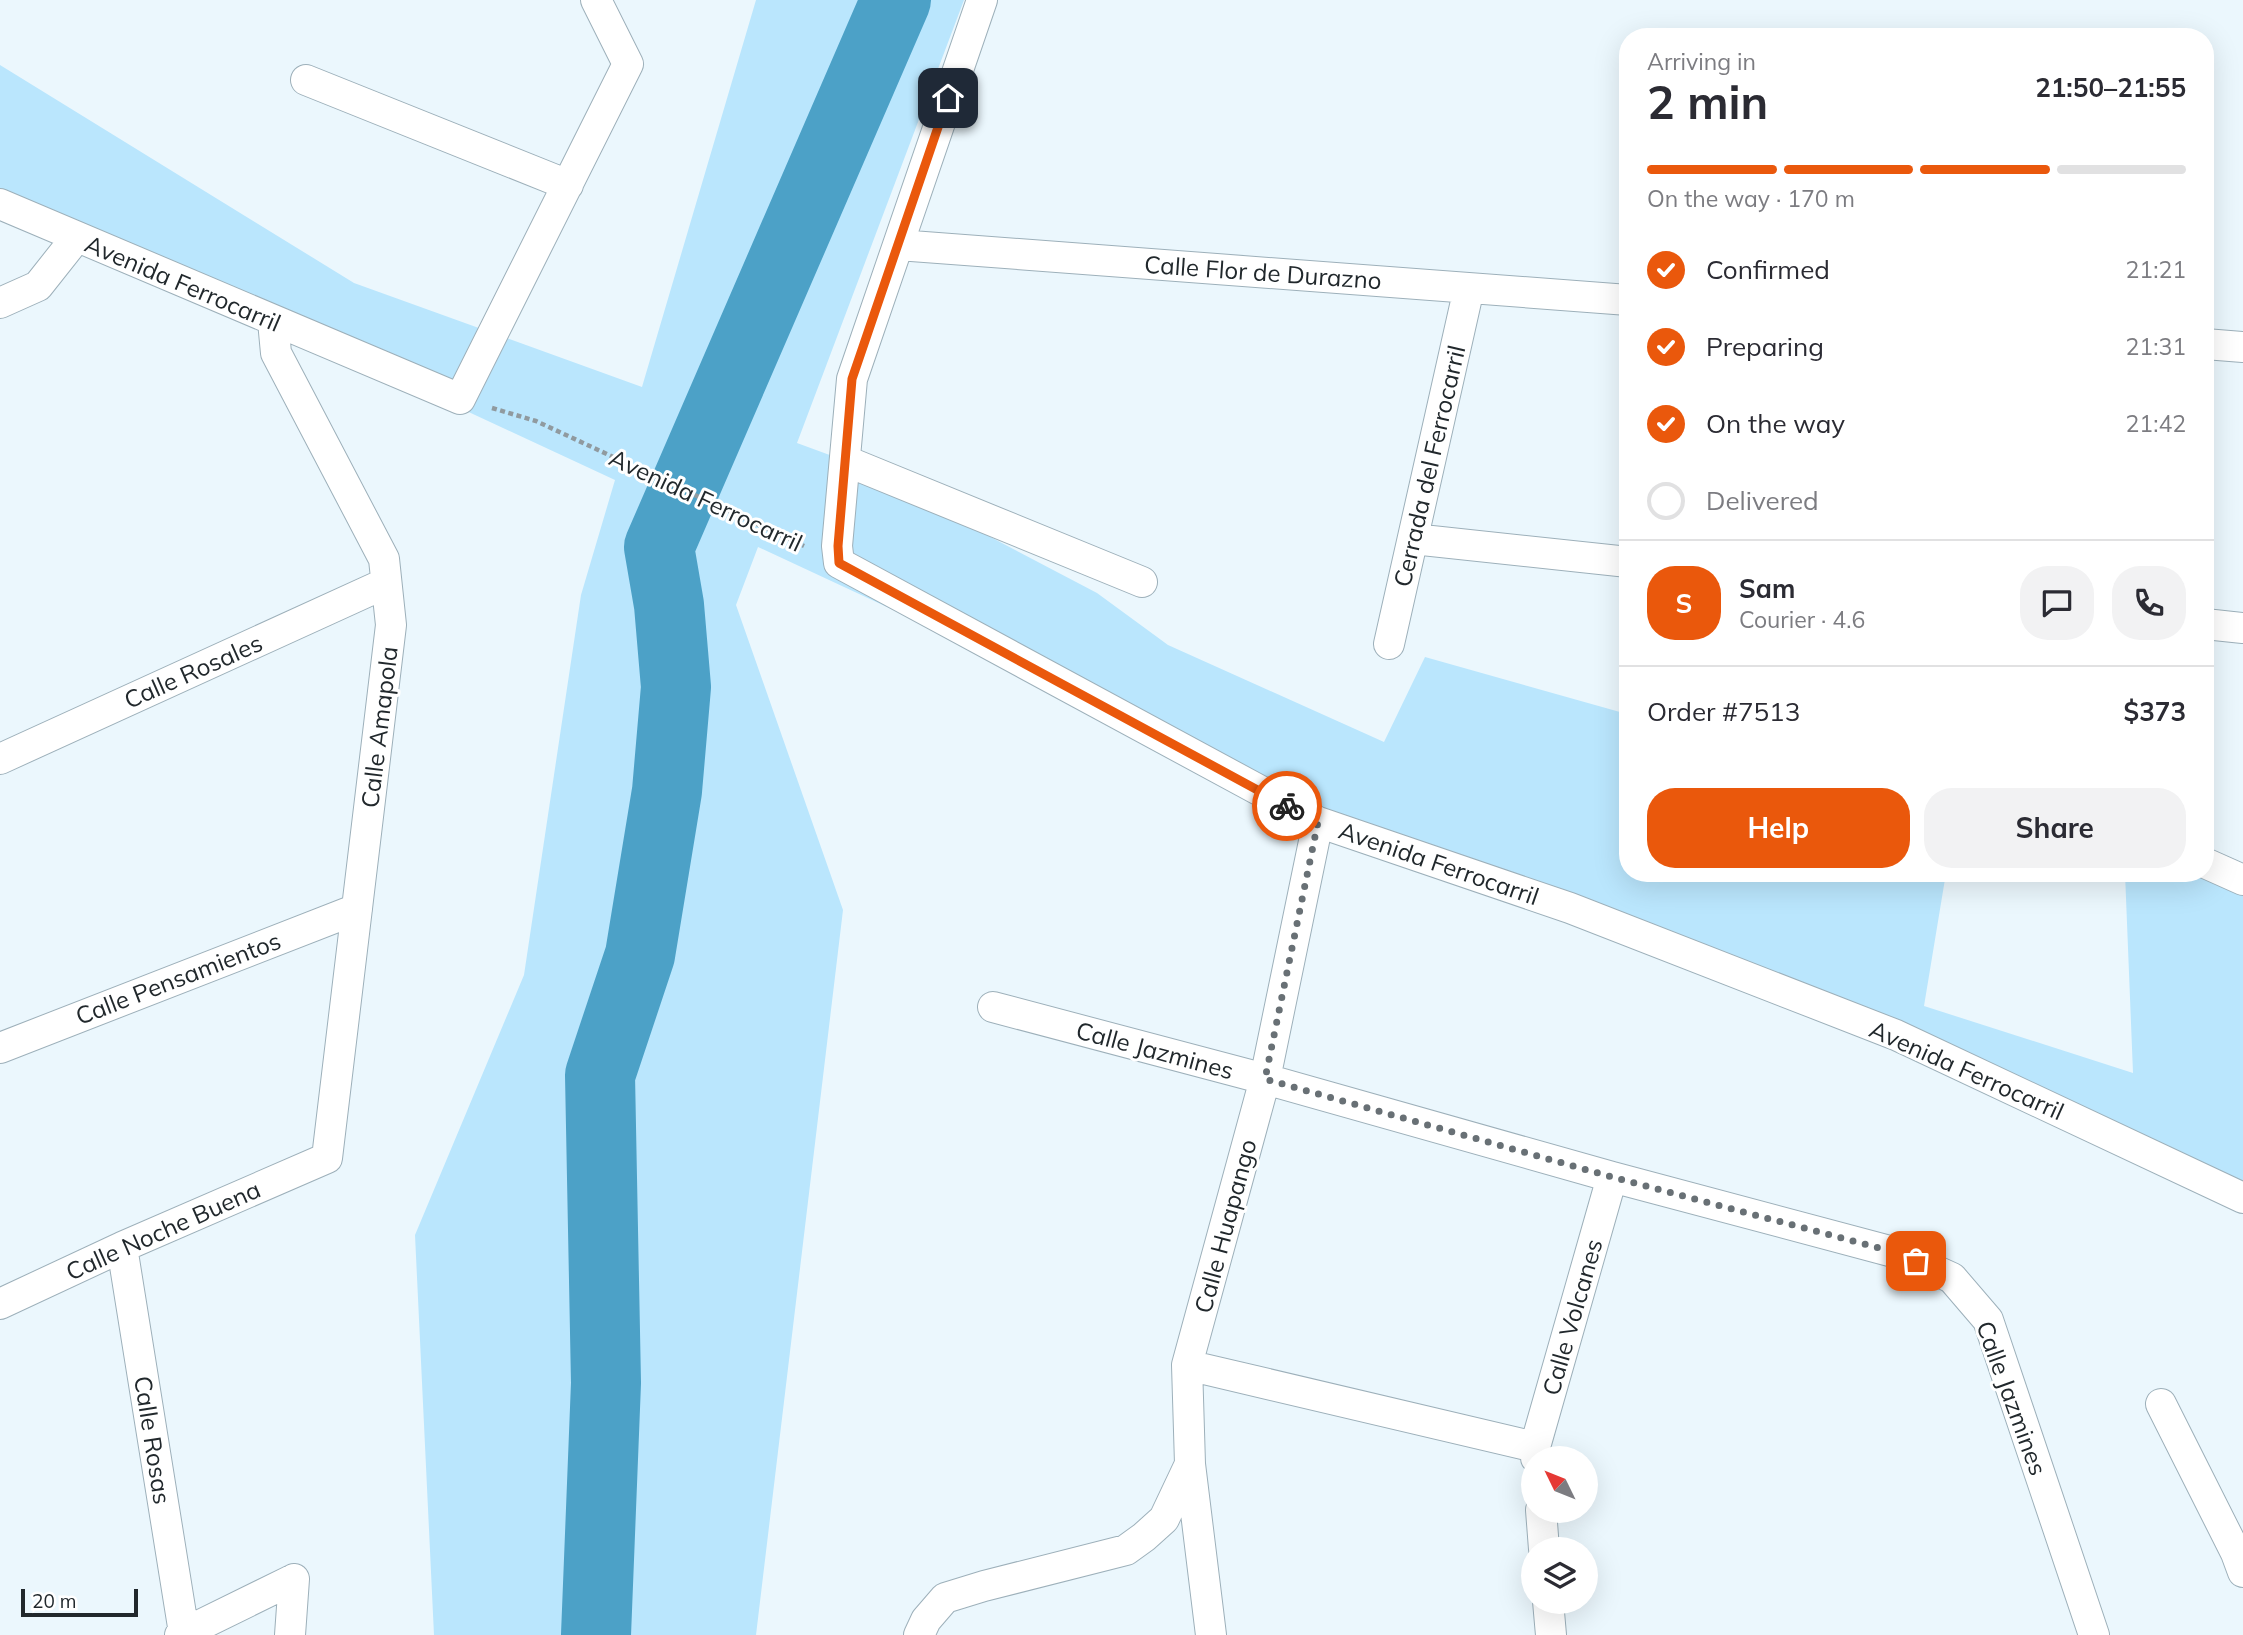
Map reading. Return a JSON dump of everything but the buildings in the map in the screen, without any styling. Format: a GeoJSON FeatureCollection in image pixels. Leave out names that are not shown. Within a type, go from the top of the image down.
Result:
{"type":"FeatureCollection","features":[{"type":"Feature","properties":{"kind":"street"},"geometry":{"type":"LineString","coordinates":[[460,398],[628,64],[596,0]]}},
{"type":"Feature","properties":{"kind":"street"},"geometry":{"type":"LineString","coordinates":[[839,563],[838,546],[852,379],[982,0]]}},
{"type":"Feature","properties":{"kind":"street"},"geometry":{"type":"LineString","coordinates":[[306,80],[568,185]]}},
{"type":"Feature","properties":{"kind":"street","name":"Avenida Ferrocarril"},"geometry":{"type":"LineString","coordinates":[[0,204],[460,398]]}},
{"type":"Feature","properties":{"kind":"street"},"geometry":{"type":"LineString","coordinates":[[0,303],[38,286],[76,238]]}},
{"type":"Feature","properties":{"kind":"street","name":"Calle Flor de Durazno"},"geometry":{"type":"LineString","coordinates":[[898,245],[1619,299]]}},
{"type":"Feature","properties":{"kind":"street","name":"Cerrada del Ferrocarril"},"geometry":{"type":"LineString","coordinates":[[1389,644],[1469,288]]}},
{"type":"Feature","properties":{"kind":"street","name":"Calle Amapola"},"geometry":{"type":"LineString","coordinates":[[273,321],[276,354],[384,559],[391,625],[327,1158]]}},
{"type":"Feature","properties":{"kind":"street"},"geometry":{"type":"LineString","coordinates":[[2214,345],[2243,347]]}},
{"type":"Feature","properties":{"kind":"street"},"geometry":{"type":"LineString","coordinates":[[846,461],[1142,582]]}},
{"type":"Feature","properties":{"kind":"street"},"geometry":{"type":"LineString","coordinates":[[1413,539],[1619,561]]}},
{"type":"Feature","properties":{"kind":"street","name":"Avenida Ferrocarril"},"geometry":{"type":"LineString","coordinates":[[839,563],[1318,822],[1570,908],[1896,1035],[2243,1198]]}},
{"type":"Feature","properties":{"kind":"street","name":"Calle Rosales"},"geometry":{"type":"LineString","coordinates":[[0,759],[386,583]]}},
{"type":"Feature","properties":{"kind":"street"},"geometry":{"type":"LineString","coordinates":[[2214,625],[2243,628]]}},
{"type":"Feature","properties":{"kind":"street","name":"Calle Huapango"},"geometry":{"type":"LineString","coordinates":[[1212,1635],[1191,1464],[1187,1365],[1265,1079],[1318,822]]}},
{"type":"Feature","properties":{"kind":"street"},"geometry":{"type":"LineString","coordinates":[[2214,867],[2243,880]]}},
{"type":"Feature","properties":{"kind":"street","name":"Calle Pensamientos"},"geometry":{"type":"LineString","coordinates":[[0,1048],[357,909]]}},
{"type":"Feature","properties":{"kind":"street","name":"Calle Jazmines"},"geometry":{"type":"LineString","coordinates":[[993,1007],[1898,1253],[1952,1278],[1988,1320],[2094,1635]]}},
{"type":"Feature","properties":{"kind":"street","name":"Calle Noche Buena"},"geometry":{"type":"LineString","coordinates":[[0,1304],[121,1247],[327,1158]]}},
{"type":"Feature","properties":{"kind":"street","name":"Calle Volcanes"},"geometry":{"type":"LineString","coordinates":[[1538,1446],[1612,1177]]}},
{"type":"Feature","properties":{"kind":"street","name":"Calle Rosas"},"geometry":{"type":"LineString","coordinates":[[121,1247],[182,1634]]}},
{"type":"Feature","properties":{"kind":"street"},"geometry":{"type":"LineString","coordinates":[[1187,1365],[1521,1448]]}},
{"type":"Feature","properties":{"kind":"street"},"geometry":{"type":"LineString","coordinates":[[2161,1404],[2241,1557]]}},
{"type":"Feature","properties":{"kind":"street"},"geometry":{"type":"LineString","coordinates":[[919,1635],[926,1620],[945,1598],[1126,1550],[1164,1519],[1191,1464]]}},
{"type":"Feature","properties":{"kind":"street"},"geometry":{"type":"LineString","coordinates":[[182,1634],[295,1579],[290,1635]]}},
{"type":"Feature","properties":{"kind":"street"},"geometry":{"type":"LineString","coordinates":[[1549,1614],[1551,1635]]}},
{"type":"Feature","properties":{"kind":"path","name":"Avenida Ferrocarril"},"geometry":{"type":"LineString","coordinates":[[460,398],[536,421],[839,563]]}},
{"type":"Feature","properties":{"kind":"shaded area"},"geometry":{"type":"Polygon","coordinates":[[[756,0],[964,0],[797,443],[846,461],[1097,593],[1168,645],[1384,742],[1425,657],[1619,712],[1619,882],[1945,882],[1924,1006],[2133,1073],[2125,882],[2214,882],[2214,875],[2243,883],[2243,1198],[1790,994],[1318,822],[1119,715],[758,547],[736,605],[843,910],[756,1635],[434,1635],[415,1235],[524,975],[581,595],[615,480],[273,321],[0,203],[0,65],[354,283],[642,387],[756,0]]]}},
{"type":"Feature","properties":{"kind":"waterway"},"geometry":{"type":"LineString","coordinates":[[596,1635],[606,1383],[600,1075],[640,955],[667,791],[676,687],[669,605],[659,547],[896,0]]}},
{"type":"Feature","properties":{"kind":"way so far"},"geometry":{"type":"LineString","coordinates":[[1287,806],[1318,822],[1265,1079],[1612,1177],[1898,1253],[1916,1261]]}},
{"type":"Feature","properties":{"kind":"route"},"geometry":{"type":"LineString","coordinates":[[948,98],[852,379],[838,546],[839,563],[1287,806]]}}]}
